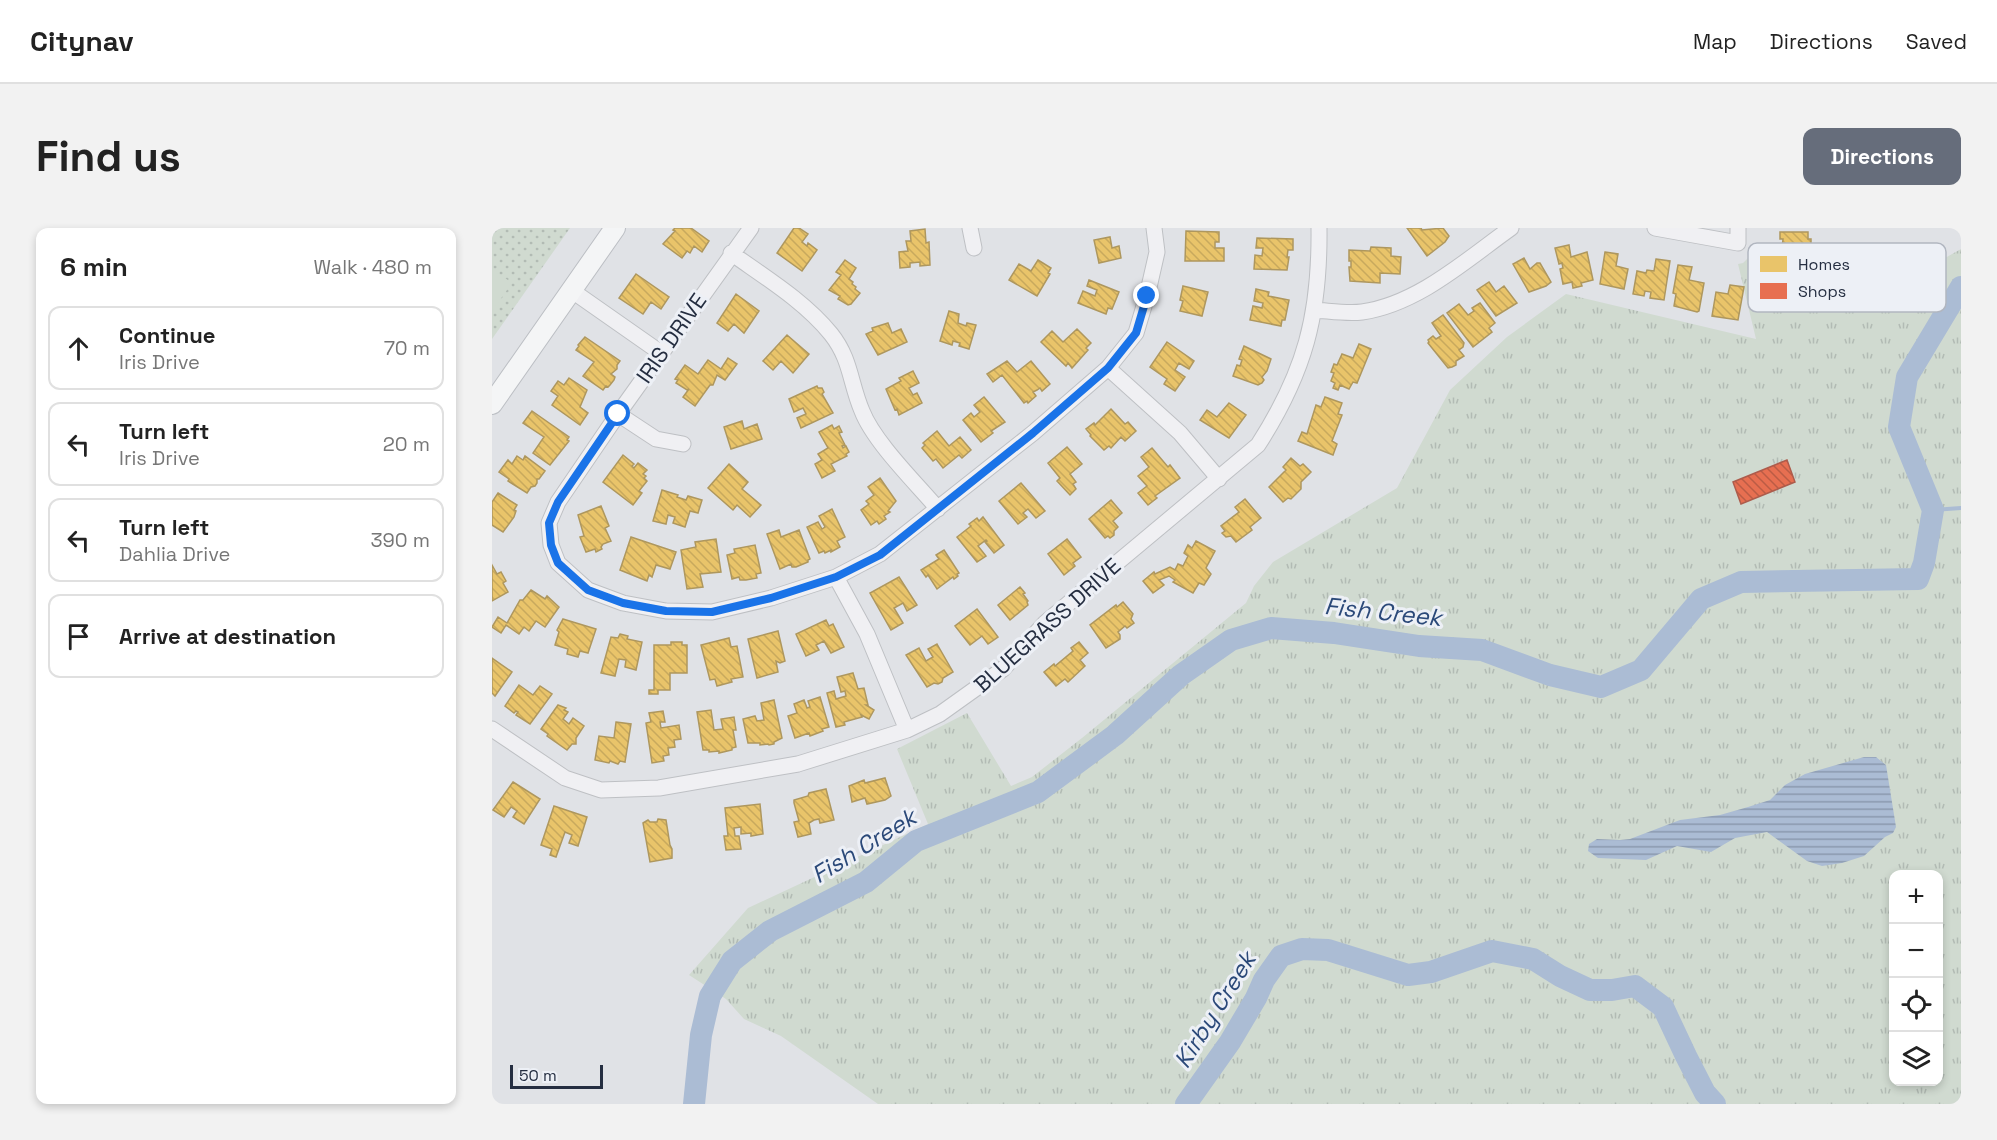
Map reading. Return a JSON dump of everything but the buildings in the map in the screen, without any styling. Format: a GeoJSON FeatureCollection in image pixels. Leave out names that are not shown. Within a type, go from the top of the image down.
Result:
{"type":"FeatureCollection","features":[{"type":"Feature","properties":{"kind":"main road"},"geometry":{"type":"LineString","coordinates":[[492,404],[615,228]]}},
{"type":"Feature","properties":{"kind":"street","name":"IRIS DRIVE"},"geometry":{"type":"LineString","coordinates":[[751,228],[731,253],[558,502],[549,523],[551,545],[558,563],[588,590],[623,603],[666,611],[712,612],[771,598],[836,577]]}},
{"type":"Feature","properties":{"kind":"street"},"geometry":{"type":"LineString","coordinates":[[970,228],[974,248]]}},
{"type":"Feature","properties":{"kind":"street"},"geometry":{"type":"LineString","coordinates":[[907,730],[867,634],[836,577],[880,555],[1033,433],[1108,368],[1136,333],[1157,252],[1154,228]]}},
{"type":"Feature","properties":{"kind":"street","name":"BLUEGRASS DRIVE"},"geometry":{"type":"LineString","coordinates":[[492,729],[565,778],[601,790],[659,788],[798,764],[907,730],[940,714],[1003,669],[1045,623],[1258,445],[1274,420],[1304,354],[1315,310],[1320,260],[1319,228]]}},
{"type":"Feature","properties":{"kind":"street"},"geometry":{"type":"LineString","coordinates":[[1315,310],[1361,312],[1396,303],[1431,285],[1511,228]]}},
{"type":"Feature","properties":{"kind":"street"},"geometry":{"type":"LineString","coordinates":[[1655,228],[1738,236]]}},
{"type":"Feature","properties":{"kind":"street"},"geometry":{"type":"LineString","coordinates":[[731,253],[807,308],[833,336],[848,361],[862,412],[881,441],[938,509]]}},
{"type":"Feature","properties":{"kind":"street"},"geometry":{"type":"LineString","coordinates":[[571,290],[661,353]]}},
{"type":"Feature","properties":{"kind":"street"},"geometry":{"type":"LineString","coordinates":[[1108,368],[1180,433],[1218,478]]}},
{"type":"Feature","properties":{"kind":"street"},"geometry":{"type":"LineString","coordinates":[[618,414],[656,439],[683,444]]}},
{"type":"Feature","properties":{"kind":"green space"},"geometry":{"type":"Polygon","coordinates":[[[492,228],[570,228],[492,339],[492,228]]]}},
{"type":"Feature","properties":{"kind":"green space"},"geometry":{"type":"Polygon","coordinates":[[[1961,249],[1961,1104],[878,1104],[781,1036],[744,1019],[726,999],[689,975],[748,908],[928,824],[897,749],[967,713],[1011,786],[1032,777],[1246,603],[1254,586],[1273,562],[1397,488],[1450,390],[1507,337],[1566,294],[1756,339],[1750,312],[1946,312],[1946,257],[1961,249]]]}},
{"type":"Feature","properties":{"kind":"green space"},"geometry":{"type":"Polygon","coordinates":[[[1748,258],[1748,306],[1738,264],[1748,258]]]}},
{"type":"Feature","properties":{"kind":"green space"},"geometry":{"type":"Polygon","coordinates":[[[492,269],[512,283],[492,311],[492,269]]]}},
{"type":"Feature","properties":{"kind":"water"},"geometry":{"type":"Polygon","coordinates":[[[1864,757],[1876,757],[1886,765],[1896,827],[1893,833],[1885,837],[1864,856],[1822,866],[1807,861],[1767,832],[1735,838],[1711,852],[1677,846],[1646,860],[1598,858],[1588,851],[1589,844],[1597,839],[1630,839],[1680,820],[1720,815],[1770,800],[1785,785],[1805,774],[1864,757]]]}},
{"type":"Feature","properties":{"kind":"waterway","name":"Fish Creek"},"geometry":{"type":"LineString","coordinates":[[694,1104],[701,1035],[710,996],[732,961],[770,931],[866,882],[916,841],[1038,792],[1115,735],[1181,675],[1231,640],[1271,628],[1334,633],[1419,646],[1482,650],[1550,675],[1601,687],[1641,670],[1701,599],[1741,582],[1918,579],[1924,563],[1933,510],[1899,427],[1907,377],[1961,287]]}},
{"type":"Feature","properties":{"kind":"waterway"},"geometry":{"type":"LineString","coordinates":[[1933,510],[1961,508]]}},
{"type":"Feature","properties":{"kind":"waterway","name":"Kirby Creek"},"geometry":{"type":"LineString","coordinates":[[1186,1104],[1230,1042],[1264,980],[1281,956],[1302,949],[1328,950],[1408,975],[1431,972],[1492,951],[1533,959],[1560,976],[1590,990],[1612,990],[1635,986],[1663,1007],[1705,1093],[1715,1104]]}},
{"type":"Feature","properties":{"kind":"route"},"geometry":{"type":"LineString","coordinates":[[618,414],[558,502],[549,523],[551,545],[558,563],[588,590],[623,603],[666,611],[712,612],[771,598],[836,577],[880,555],[1033,433],[1108,368],[1136,333],[1147,296]]}}]}
